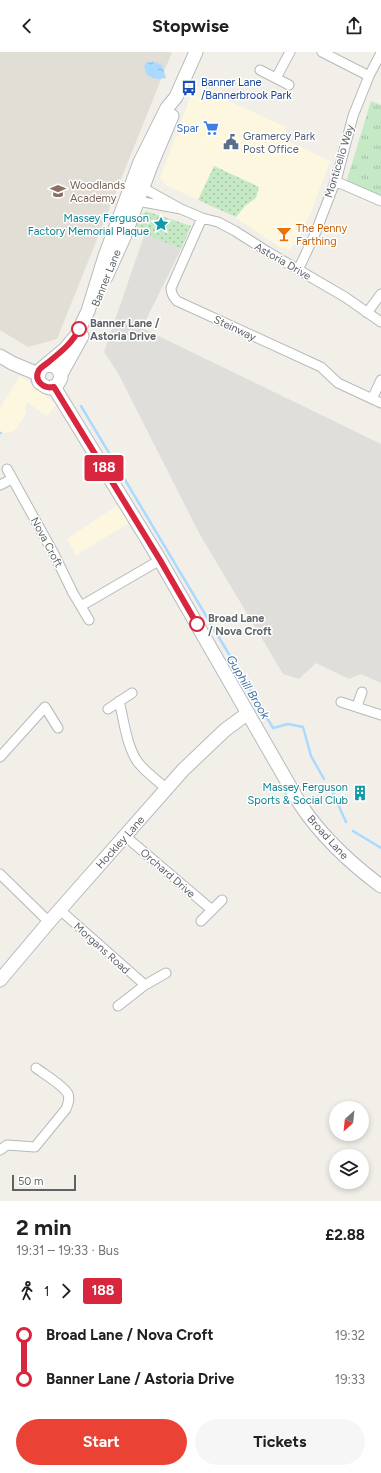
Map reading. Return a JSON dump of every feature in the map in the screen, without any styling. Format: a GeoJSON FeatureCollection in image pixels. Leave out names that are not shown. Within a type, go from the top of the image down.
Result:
{"type":"FeatureCollection","features":[{"type":"Feature","properties":{"kind":"street","name":"Banner Lane"},"geometry":{"type":"LineString","coordinates":[[61,374],[79,343],[125,235],[142,158],[167,108],[176,97],[196,52]]}},
{"type":"Feature","properties":{"kind":"street"},"geometry":{"type":"LineString","coordinates":[[276,78],[290,52]]}},
{"type":"Feature","properties":{"kind":"street"},"geometry":{"type":"LineString","coordinates":[[322,52],[369,76]]}},
{"type":"Feature","properties":{"kind":"street","name":"Monticello Way"},"geometry":{"type":"LineString","coordinates":[[298,270],[315,234],[335,181],[353,116],[369,76],[381,53]]}},
{"type":"Feature","properties":{"kind":"street"},"geometry":{"type":"LineString","coordinates":[[260,70],[289,85]]}},
{"type":"Feature","properties":{"kind":"street","name":"Banner Lane"},"geometry":{"type":"LineString","coordinates":[[41,370],[76,336],[88,311],[115,231],[132,200],[143,188],[175,109],[176,97]]}},
{"type":"Feature","properties":{"kind":"street"},"geometry":{"type":"LineString","coordinates":[[335,181],[381,201]]}},
{"type":"Feature","properties":{"kind":"street","name":"Astoria Drive"},"geometry":{"type":"LineString","coordinates":[[143,188],[181,209],[202,218],[218,222],[235,231],[257,246],[345,297],[381,322]]}},
{"type":"Feature","properties":{"kind":"street","name":"Astoria Drive"},"geometry":{"type":"LineString","coordinates":[[132,200],[181,209]]}},
{"type":"Feature","properties":{"kind":"street","name":"Steinway"},"geometry":{"type":"LineString","coordinates":[[202,218],[171,288],[171,293],[174,298],[177,301],[321,367],[338,383],[381,403]]}},
{"type":"Feature","properties":{"kind":"street"},"geometry":{"type":"LineString","coordinates":[[367,313],[381,294]]}},
{"type":"Feature","properties":{"kind":"street"},"geometry":{"type":"LineString","coordinates":[[0,356],[12,364],[41,370],[53,365],[57,367],[61,374],[59,382],[54,387],[50,388],[42,386],[40,382],[41,370]]}},
{"type":"Feature","properties":{"kind":"street"},"geometry":{"type":"LineString","coordinates":[[372,399],[381,380]]}},
{"type":"Feature","properties":{"kind":"street","name":"Broad Lane"},"geometry":{"type":"LineString","coordinates":[[54,387],[160,560],[300,804],[311,820],[331,843],[354,865],[379,882]]}},
{"type":"Feature","properties":{"kind":"street","name":"Nova Croft"},"geometry":{"type":"LineString","coordinates":[[7,468],[89,620]]}},
{"type":"Feature","properties":{"kind":"street"},"geometry":{"type":"LineString","coordinates":[[0,485],[12,479]]}},
{"type":"Feature","properties":{"kind":"street"},"geometry":{"type":"LineString","coordinates":[[81,606],[160,560]]}},
{"type":"Feature","properties":{"kind":"street"},"geometry":{"type":"LineString","coordinates":[[357,706],[362,692]]}},
{"type":"Feature","properties":{"kind":"street"},"geometry":{"type":"LineString","coordinates":[[108,709],[132,693]]}},
{"type":"Feature","properties":{"kind":"street"},"geometry":{"type":"LineString","coordinates":[[119,701],[129,742],[137,760],[147,772],[167,789]]}},
{"type":"Feature","properties":{"kind":"street"},"geometry":{"type":"LineString","coordinates":[[341,702],[381,715]]}},
{"type":"Feature","properties":{"kind":"street"},"geometry":{"type":"LineString","coordinates":[[0,757],[45,707],[58,728]]}},
{"type":"Feature","properties":{"kind":"street","name":"Hockley Lane"},"geometry":{"type":"LineString","coordinates":[[0,980],[48,922],[202,751],[225,730],[248,713]]}},
{"type":"Feature","properties":{"kind":"street","name":"Orchard Drive"},"geometry":{"type":"LineString","coordinates":[[125,836],[212,910]]}},
{"type":"Feature","properties":{"kind":"street"},"geometry":{"type":"LineString","coordinates":[[0,874],[48,922]]}},
{"type":"Feature","properties":{"kind":"street"},"geometry":{"type":"LineString","coordinates":[[201,921],[222,900]]}},
{"type":"Feature","properties":{"kind":"street","name":"Morgans Road"},"geometry":{"type":"LineString","coordinates":[[60,910],[145,985]]}},
{"type":"Feature","properties":{"kind":"street"},"geometry":{"type":"LineString","coordinates":[[118,1006],[145,985],[166,973]]}},
{"type":"Feature","properties":{"kind":"street"},"geometry":{"type":"LineString","coordinates":[[0,1150],[7,1145],[35,1147],[66,1109],[69,1102],[68,1094],[63,1088],[36,1068]]}},
{"type":"Feature","properties":{"kind":"shaded area","name":"Woodlands Academy"},"geometry":{"type":"Polygon","coordinates":[[[0,52],[172,52],[57,339],[28,347],[0,330],[0,52]]]}},
{"type":"Feature","properties":{"kind":"shaded area"},"geometry":{"type":"Polygon","coordinates":[[[195,85],[287,128],[282,138],[330,161],[311,212],[299,238],[289,250],[278,246],[232,215],[167,186],[160,178],[195,85]]]}},
{"type":"Feature","properties":{"kind":"shaded area"},"geometry":{"type":"Polygon","coordinates":[[[145,233],[181,249],[142,328],[381,444],[381,683],[361,674],[349,679],[316,663],[299,679],[283,674],[199,533],[118,373],[104,352],[145,233]]]}},
{"type":"Feature","properties":{"kind":"shaded area"},"geometry":{"type":"Polygon","coordinates":[[[20,376],[40,390],[56,405],[47,416],[27,402],[24,410],[27,412],[15,430],[12,432],[2,433],[0,431],[0,408],[20,376]]]}},
{"type":"Feature","properties":{"kind":"shaded area"},"geometry":{"type":"Polygon","coordinates":[[[121,503],[131,522],[76,555],[67,539],[121,503]]]}},
{"type":"Feature","properties":{"kind":"green space"},"geometry":{"type":"Polygon","coordinates":[[[371,101],[381,105],[381,200],[346,183],[371,101]]]}},
{"type":"Feature","properties":{"kind":"green space"},"geometry":{"type":"Polygon","coordinates":[[[214,166],[259,187],[256,198],[245,206],[236,217],[198,200],[214,166]]]}},
{"type":"Feature","properties":{"kind":"green space"},"geometry":{"type":"Polygon","coordinates":[[[146,211],[191,226],[181,249],[141,232],[136,226],[138,218],[146,211]]]}},
{"type":"Feature","properties":{"kind":"water"},"geometry":{"type":"Polygon","coordinates":[[[153,61],[162,65],[166,78],[156,79],[147,75],[144,67],[146,63],[153,61]]]}},
{"type":"Feature","properties":{"kind":"waterway","name":"Guphill Brook"},"geometry":{"type":"LineString","coordinates":[[81,406],[273,728],[288,724],[303,727],[311,756],[324,779]]}},
{"type":"Feature","properties":{"kind":"waterway"},"geometry":{"type":"LineString","coordinates":[[333,793],[346,822]]}},
{"type":"Feature","properties":{"kind":"waterway"},"geometry":{"type":"LineString","coordinates":[[353,831],[381,848]]}},
{"type":"Feature","properties":{"kind":"bus line","name":"188"},"geometry":{"type":"LineString","coordinates":[[79,329],[76,336],[64,349],[42,367],[38,374],[38,378],[42,386],[50,388],[54,387],[160,560],[197,624]]}},
{"type":"Feature","properties":{"kind":"place","name":"Banner Lane /Bannerbrook Park"},"geometry":{"type":"Point","coordinates":[189,88]}},
{"type":"Feature","properties":{"kind":"place","name":"Spar"},"geometry":{"type":"Point","coordinates":[211,128]}},
{"type":"Feature","properties":{"kind":"place","name":"Gramercy Park Post Office"},"geometry":{"type":"Point","coordinates":[231,142]}},
{"type":"Feature","properties":{"kind":"place","name":"Woodlands Academy"},"geometry":{"type":"Point","coordinates":[58,191]}},
{"type":"Feature","properties":{"kind":"place","name":"Massey Ferguson Factory Memorial Plaque"},"geometry":{"type":"Point","coordinates":[161,224]}},
{"type":"Feature","properties":{"kind":"place","name":"The Penny Farthing"},"geometry":{"type":"Point","coordinates":[284,234]}},
{"type":"Feature","properties":{"kind":"place","name":"Banner Lane / Astoria Drive"},"geometry":{"type":"Point","coordinates":[79,329]}},
{"type":"Feature","properties":{"kind":"place","name":"Broad Lane / Nova Croft"},"geometry":{"type":"Point","coordinates":[197,624]}},
{"type":"Feature","properties":{"kind":"place","name":"Massey Ferguson Sports & Social Club"},"geometry":{"type":"Point","coordinates":[360,793]}}]}
